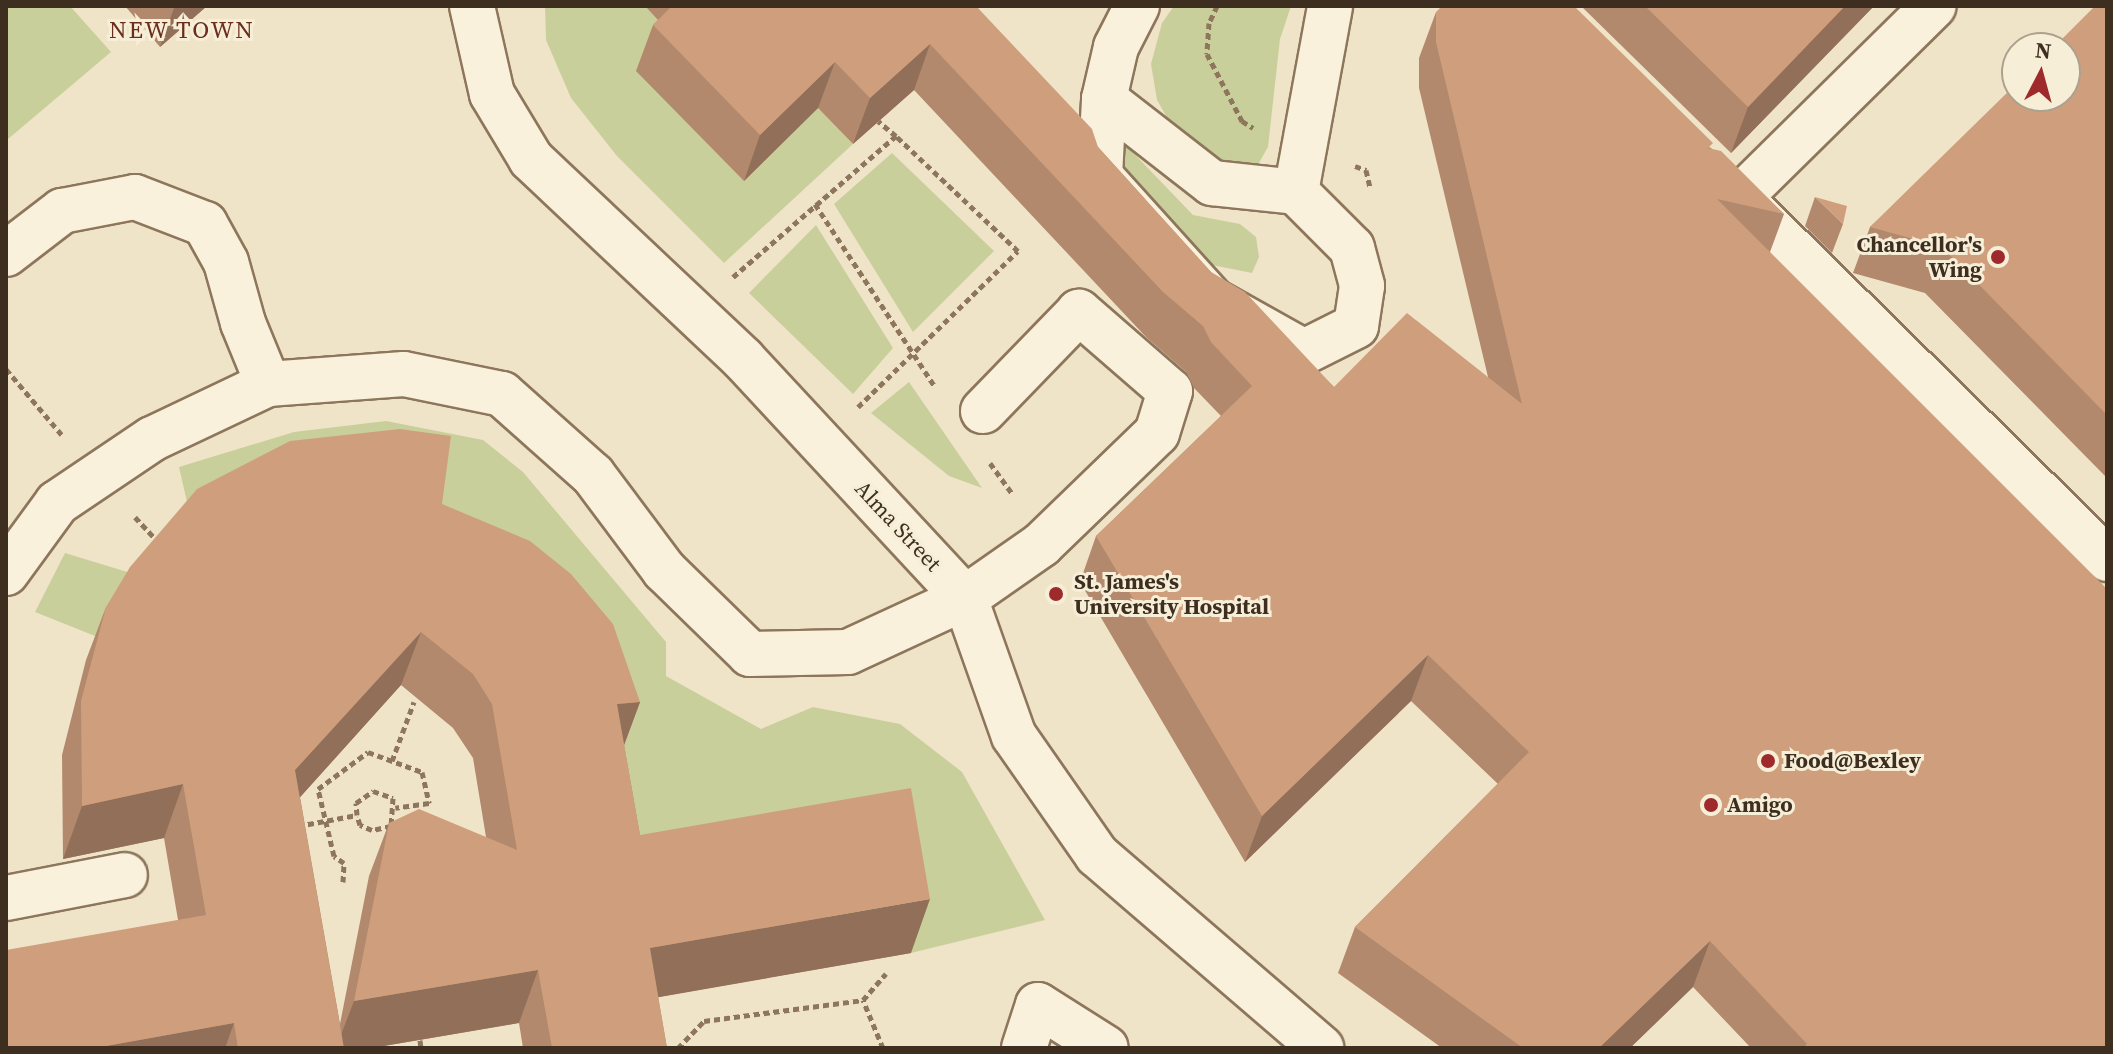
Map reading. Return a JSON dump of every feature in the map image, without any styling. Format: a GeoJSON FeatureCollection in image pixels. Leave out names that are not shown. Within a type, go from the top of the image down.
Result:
{"type":"FeatureCollection","features":[{"type":"Feature","properties":{"kind":"street","name":"Alma Street"},"geometry":{"type":"LineString","coordinates":[[472,6],[492,94],[531,159],[743,359],[965,598],[1014,736],[1097,855],[1321,1048]]}},
{"type":"Feature","properties":{"kind":"street"},"geometry":{"type":"LineString","coordinates":[[1104,99],[1212,183],[1296,192],[1352,248],[1362,286],[1356,326],[1304,352],[1213,301],[1100,176],[1104,99],[1116,47],[1137,6]]}},
{"type":"Feature","properties":{"kind":"street"},"geometry":{"type":"LineString","coordinates":[[1296,192],[1330,6]]}},
{"type":"Feature","properties":{"kind":"street"},"geometry":{"type":"LineString","coordinates":[[1740,197],[1934,6]]}},
{"type":"Feature","properties":{"kind":"street"},"geometry":{"type":"LineString","coordinates":[[1706,164],[2107,559]]}},
{"type":"Feature","properties":{"kind":"street"},"geometry":{"type":"LineString","coordinates":[[6,254],[62,211],[135,197],[205,224],[226,262],[243,323],[268,384]]}},
{"type":"Feature","properties":{"kind":"street"},"geometry":{"type":"LineString","coordinates":[[6,573],[57,503],[152,439],[268,384],[404,374],[502,394],[593,475],[664,570],[750,654],[848,652],[965,598],[1041,545],[1157,433],[1170,391],[1079,312],[983,411]]}},
{"type":"Feature","properties":{"kind":"street"},"geometry":{"type":"LineString","coordinates":[[6,898],[125,875]]}},
{"type":"Feature","properties":{"kind":"street"},"geometry":{"type":"LineString","coordinates":[[1024,1048],[1038,1005],[1106,1048]]}},
{"type":"Feature","properties":{"kind":"path"},"geometry":{"type":"LineString","coordinates":[[855,410],[1018,251],[878,121]]}},
{"type":"Feature","properties":{"kind":"path"},"geometry":{"type":"LineString","coordinates":[[730,279],[896,136]]}},
{"type":"Feature","properties":{"kind":"path"},"geometry":{"type":"LineString","coordinates":[[815,204],[910,353],[938,391]]}},
{"type":"Feature","properties":{"kind":"path"},"geometry":{"type":"LineString","coordinates":[[984,455],[1012,493]]}},
{"type":"Feature","properties":{"kind":"path"},"geometry":{"type":"LineString","coordinates":[[392,761],[414,702]]}},
{"type":"Feature","properties":{"kind":"path"},"geometry":{"type":"LineString","coordinates":[[343,882],[344,863],[334,856],[318,789],[368,752],[422,772],[430,817]]}},
{"type":"Feature","properties":{"kind":"path"},"geometry":{"type":"LineString","coordinates":[[373,791],[393,798],[395,808],[391,826],[372,830],[360,825],[357,815],[356,803],[373,791]]}},
{"type":"Feature","properties":{"kind":"path"},"geometry":{"type":"LineString","coordinates":[[395,808],[429,803]]}},
{"type":"Feature","properties":{"kind":"path"},"geometry":{"type":"LineString","coordinates":[[282,829],[357,815]]}},
{"type":"Feature","properties":{"kind":"path"},"geometry":{"type":"LineString","coordinates":[[678,1048],[704,1021],[863,1000],[886,974]]}},
{"type":"Feature","properties":{"kind":"path"},"geometry":{"type":"LineString","coordinates":[[863,1000],[883,1048]]}},
{"type":"Feature","properties":{"kind":"path"},"geometry":{"type":"LineString","coordinates":[[420,1040],[421,1048]]}},
{"type":"Feature","properties":{"kind":"green space"},"geometry":{"type":"Polygon","coordinates":[[[6,6],[70,6],[111,52],[8,139],[6,6]]]}},
{"type":"Feature","properties":{"kind":"green space"},"geometry":{"type":"Polygon","coordinates":[[[545,6],[645,6],[673,35],[744,180],[818,108],[853,144],[724,263],[617,156],[571,98],[546,40],[545,6]]]}},
{"type":"Feature","properties":{"kind":"green space"},"geometry":{"type":"Polygon","coordinates":[[[1174,6],[1291,6],[1280,39],[1268,147],[1256,168],[1234,168],[1204,156],[1178,137],[1157,100],[1151,64],[1162,23],[1174,6]]]}},
{"type":"Feature","properties":{"kind":"green space"},"geometry":{"type":"Polygon","coordinates":[[[1118,137],[1193,215],[1240,224],[1256,237],[1259,257],[1252,273],[1212,265],[1124,175],[1118,137]]]}},
{"type":"Feature","properties":{"kind":"green space"},"geometry":{"type":"Polygon","coordinates":[[[892,153],[994,251],[913,332],[834,204],[892,153]]]}},
{"type":"Feature","properties":{"kind":"green space"},"geometry":{"type":"Polygon","coordinates":[[[816,225],[893,348],[853,394],[749,293],[816,225]]]}},
{"type":"Feature","properties":{"kind":"green space"},"geometry":{"type":"Polygon","coordinates":[[[909,382],[982,488],[949,476],[871,413],[909,382]]]}},
{"type":"Feature","properties":{"kind":"green space"},"geometry":{"type":"Polygon","coordinates":[[[386,421],[483,440],[523,472],[666,642],[666,676],[761,729],[813,707],[900,724],[962,772],[1045,920],[911,953],[620,888],[597,757],[194,533],[179,467],[294,432],[386,421]]]}},
{"type":"Feature","properties":{"kind":"green space"},"geometry":{"type":"Polygon","coordinates":[[[65,553],[147,578],[100,638],[35,612],[65,553]]]}},
{"type":"Feature","properties":{"kind":"building"},"geometry":{"type":"Polygon","coordinates":[[[672,6],[976,6],[1092,129],[1098,147],[1211,272],[1245,292],[1334,387],[1407,313],[1522,404],[1436,42],[1436,12],[1442,6],[1574,6],[1713,143],[1708,148],[1721,151],[1784,214],[1717,199],[2107,589],[2107,1048],[1803,1048],[1807,1044],[1710,941],[1599,1048],[1523,1048],[1355,927],[1529,752],[1428,655],[1262,816],[1096,536],[1252,386],[1211,342],[1203,326],[1163,292],[930,44],[870,98],[835,62],[760,135],[653,25],[672,6]]]}},
{"type":"Feature","properties":{"kind":"building"},"geometry":{"type":"Polygon","coordinates":[[[1645,6],[1845,6],[1748,107],[1645,6]]]}},
{"type":"Feature","properties":{"kind":"building","name":"Chancellor's Wing"},"geometry":{"type":"Polygon","coordinates":[[[2095,6],[2107,6],[2107,415],[1942,247],[1870,227],[2001,99],[2001,112],[2081,112],[2081,32],[2069,32],[2095,6]]]}},
{"type":"Feature","properties":{"kind":"building"},"geometry":{"type":"Polygon","coordinates":[[[1815,197],[1847,206],[1843,224],[1815,197]]]}},
{"type":"Feature","properties":{"kind":"building"},"geometry":{"type":"Polygon","coordinates":[[[400,429],[451,436],[442,504],[530,541],[571,574],[613,624],[640,702],[617,704],[640,835],[911,788],[930,899],[650,948],[667,1048],[552,1048],[538,970],[354,1001],[389,823],[419,809],[517,850],[492,704],[473,674],[421,632],[295,770],[344,1048],[238,1048],[234,1023],[95,1048],[6,1048],[6,950],[206,915],[183,784],[82,806],[81,701],[106,607],[130,567],[197,489],[290,441],[400,429]]]}},
{"type":"Feature","properties":{"kind":"place","name":"Chancellor's Wing"},"geometry":{"type":"Point","coordinates":[1998,257]}},
{"type":"Feature","properties":{"kind":"place","name":"St. James's University Hospital"},"geometry":{"type":"Point","coordinates":[1056,594]}},
{"type":"Feature","properties":{"kind":"place","name":"Food@Bexley"},"geometry":{"type":"Point","coordinates":[1768,761]}},
{"type":"Feature","properties":{"kind":"place","name":"Amigo"},"geometry":{"type":"Point","coordinates":[1711,805]}},
{"type":"Feature","properties":{"kind":"district","name":"NEW TOWN"},"geometry":{"type":"Point","coordinates":[182,30]}}]}
